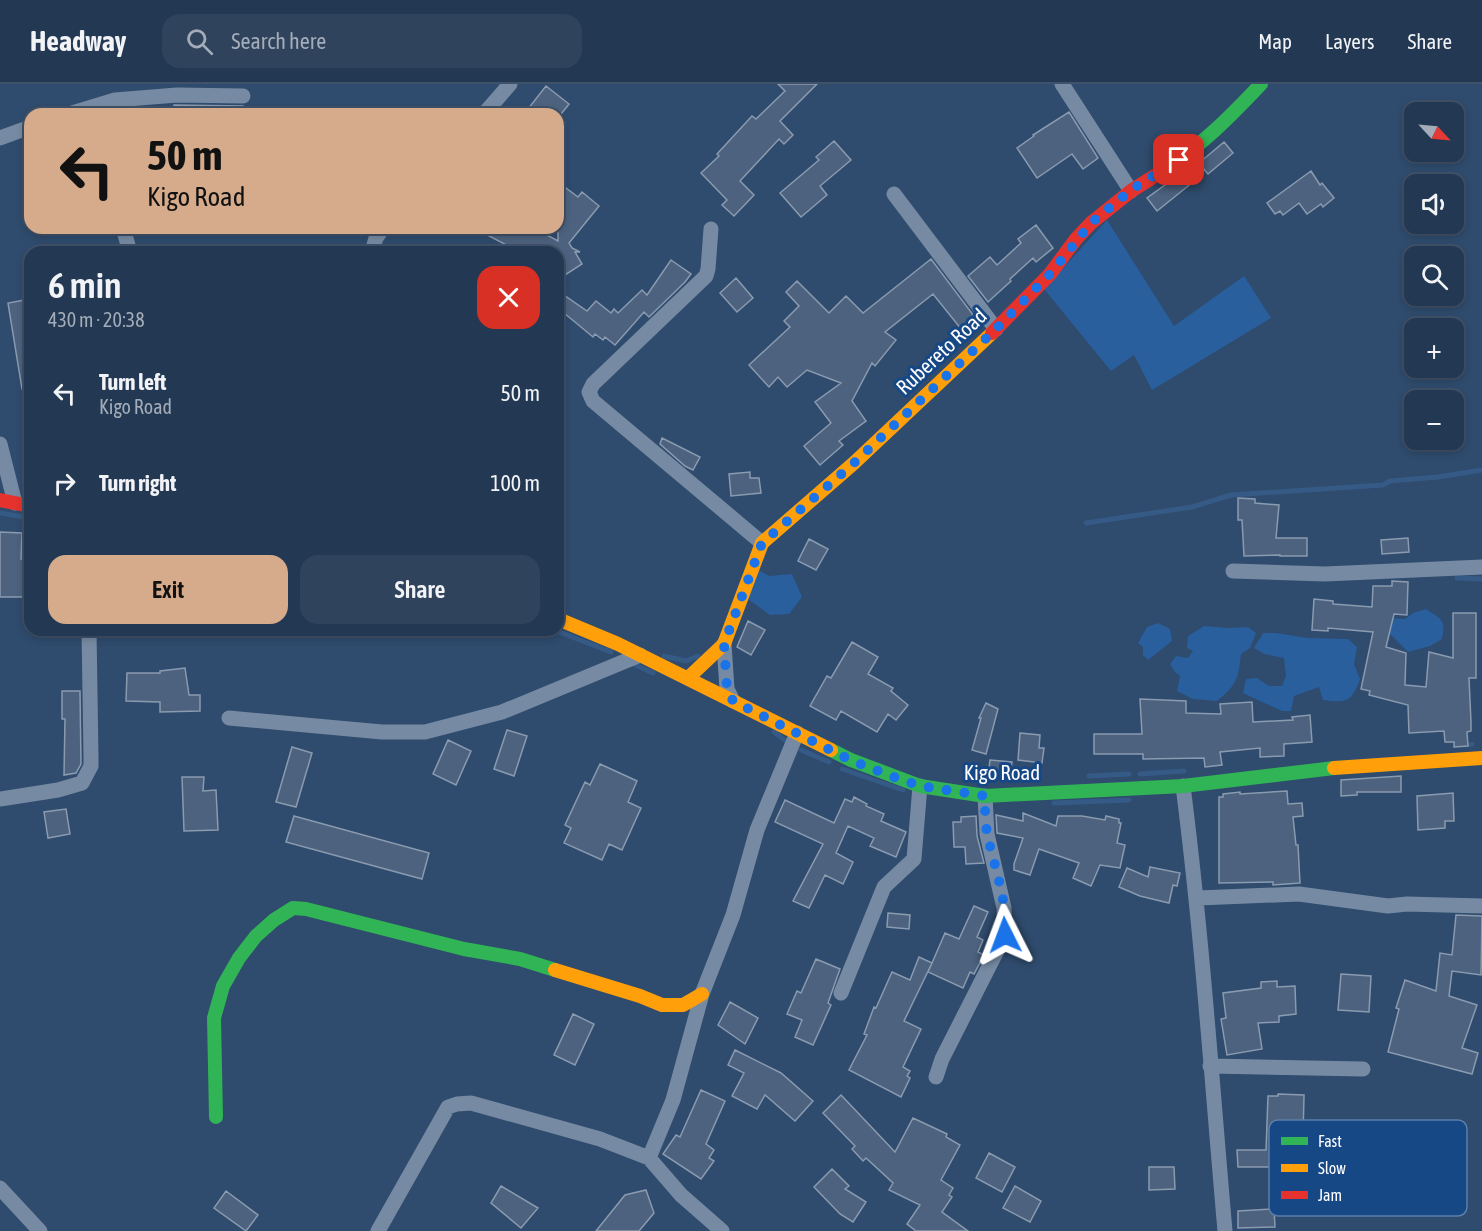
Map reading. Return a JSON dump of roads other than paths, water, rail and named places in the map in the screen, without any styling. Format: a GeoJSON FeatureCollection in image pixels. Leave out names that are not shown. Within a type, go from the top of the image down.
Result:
{"type":"FeatureCollection","features":[{"type":"Feature","properties":{"kind":"street"},"geometry":{"type":"LineString","coordinates":[[489,108],[510,84]]}},
{"type":"Feature","properties":{"kind":"street"},"geometry":{"type":"LineString","coordinates":[[1062,84],[1131,190]]}},
{"type":"Feature","properties":{"kind":"street","name":"Rubereto Road"},"geometry":{"type":"LineString","coordinates":[[688,678],[724,644],[762,543],[854,463],[996,329],[1050,274],[1091,223],[1131,190],[1188,154],[1243,105],[1261,84]]}},
{"type":"Feature","properties":{"kind":"street"},"geometry":{"type":"LineString","coordinates":[[101,108],[115,100],[177,95],[243,96]]}},
{"type":"Feature","properties":{"kind":"street"},"geometry":{"type":"LineString","coordinates":[[0,138],[24,129]]}},
{"type":"Feature","properties":{"kind":"street"},"geometry":{"type":"LineString","coordinates":[[894,194],[996,329]]}},
{"type":"Feature","properties":{"kind":"street"},"geometry":{"type":"LineString","coordinates":[[711,229],[706,276],[593,384],[589,392],[593,401],[762,543]]}},
{"type":"Feature","properties":{"kind":"street"},"geometry":{"type":"LineString","coordinates":[[0,444],[23,504]]}},
{"type":"Feature","properties":{"kind":"street"},"geometry":{"type":"LineString","coordinates":[[0,500],[23,504]]}},
{"type":"Feature","properties":{"kind":"street"},"geometry":{"type":"LineString","coordinates":[[1233,571],[1324,574],[1482,567]]}},
{"type":"Feature","properties":{"kind":"street","name":"Kigo Road"},"geometry":{"type":"LineString","coordinates":[[564,622],[688,678],[850,760],[920,786],[985,796],[1184,786],[1348,766],[1482,758]]}},
{"type":"Feature","properties":{"kind":"street"},"geometry":{"type":"LineString","coordinates":[[0,800],[58,790],[82,783],[88,774],[91,757],[89,636]]}},
{"type":"Feature","properties":{"kind":"street"},"geometry":{"type":"LineString","coordinates":[[724,644],[727,689],[733,701]]}},
{"type":"Feature","properties":{"kind":"street"},"geometry":{"type":"LineString","coordinates":[[229,718],[382,732],[425,732],[502,712],[640,655]]}},
{"type":"Feature","properties":{"kind":"street"},"geometry":{"type":"LineString","coordinates":[[649,1158],[673,1100],[702,994],[733,915],[757,830],[797,733]]}},
{"type":"Feature","properties":{"kind":"street"},"geometry":{"type":"LineString","coordinates":[[841,993],[884,887],[914,859],[920,786]]}},
{"type":"Feature","properties":{"kind":"street"},"geometry":{"type":"LineString","coordinates":[[1184,786],[1198,898],[1200,954],[1225,1231]]}},
{"type":"Feature","properties":{"kind":"street"},"geometry":{"type":"LineString","coordinates":[[936,1077],[942,1059],[1005,935],[1004,908],[987,834],[985,796]]}},
{"type":"Feature","properties":{"kind":"street"},"geometry":{"type":"LineString","coordinates":[[1198,898],[1299,894],[1373,905],[1482,906]]}},
{"type":"Feature","properties":{"kind":"street"},"geometry":{"type":"LineString","coordinates":[[216,1117],[214,1018],[223,986],[239,958],[256,936],[274,920],[293,908],[306,909],[464,950],[520,959],[662,1005],[683,1005],[702,994]]}},
{"type":"Feature","properties":{"kind":"street"},"geometry":{"type":"LineString","coordinates":[[1210,1066],[1363,1069]]}},
{"type":"Feature","properties":{"kind":"street"},"geometry":{"type":"LineString","coordinates":[[378,1231],[448,1107],[471,1103],[600,1139],[649,1158],[681,1195],[722,1231]]}},
{"type":"Feature","properties":{"kind":"street"},"geometry":{"type":"LineString","coordinates":[[0,1188],[40,1231]]}},
{"type":"Feature","properties":{"kind":"waterway"},"geometry":{"type":"LineString","coordinates":[[1086,523],[1192,507],[1231,495],[1383,485],[1390,481],[1482,470]]}},
{"type":"Feature","properties":{"kind":"waterway"},"geometry":{"type":"LineString","coordinates":[[0,513],[24,517]]}},
{"type":"Feature","properties":{"kind":"waterway"},"geometry":{"type":"LineString","coordinates":[[1457,578],[1482,579]]}},
{"type":"Feature","properties":{"kind":"waterway"},"geometry":{"type":"LineString","coordinates":[[564,634],[611,652]]}},
{"type":"Feature","properties":{"kind":"waterway"},"geometry":{"type":"LineString","coordinates":[[664,656],[686,661],[698,656]]}},
{"type":"Feature","properties":{"kind":"waterway"},"geometry":{"type":"LineString","coordinates":[[631,663],[653,673]]}},
{"type":"Feature","properties":{"kind":"waterway"},"geometry":{"type":"LineString","coordinates":[[774,732],[786,741]]}},
{"type":"Feature","properties":{"kind":"waterway"},"geometry":{"type":"LineString","coordinates":[[801,750],[829,762]]}},
{"type":"Feature","properties":{"kind":"waterway"},"geometry":{"type":"LineString","coordinates":[[842,769],[903,790]]}},
{"type":"Feature","properties":{"kind":"waterway"},"geometry":{"type":"LineString","coordinates":[[1140,774],[1184,771]]}},
{"type":"Feature","properties":{"kind":"waterway"},"geometry":{"type":"LineString","coordinates":[[1089,776],[1129,774]]}},
{"type":"Feature","properties":{"kind":"waterway"},"geometry":{"type":"LineString","coordinates":[[1054,803],[1129,800]]}}]}
